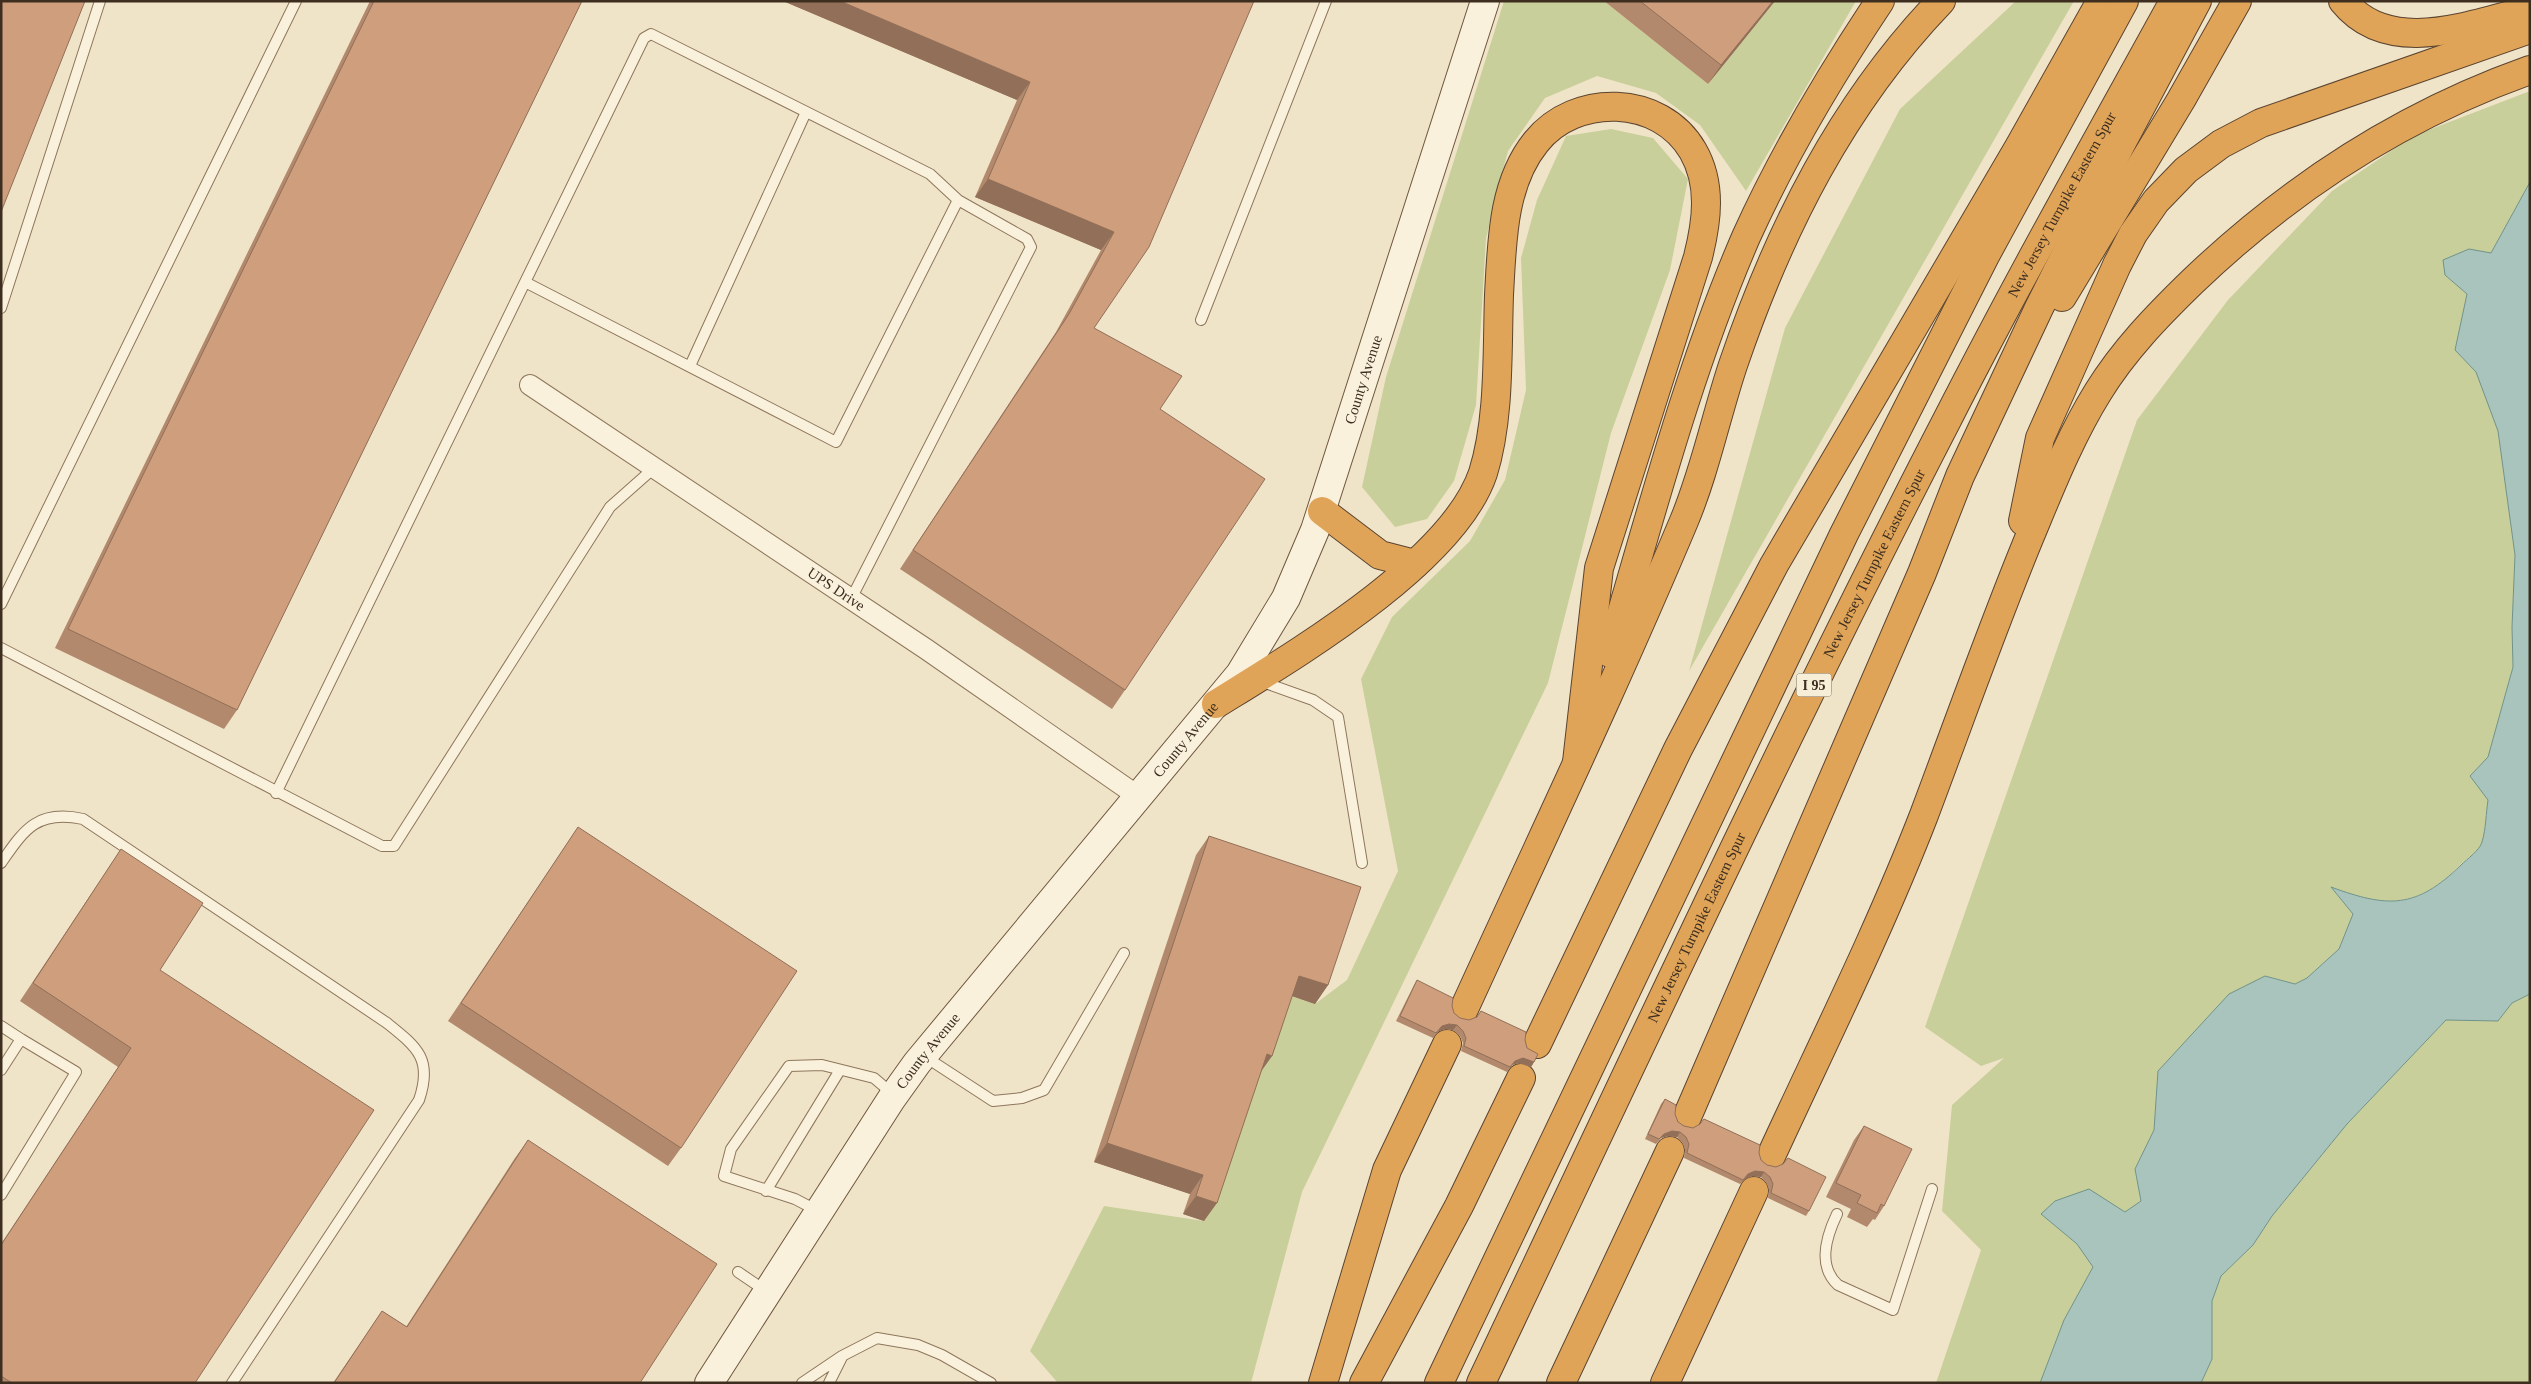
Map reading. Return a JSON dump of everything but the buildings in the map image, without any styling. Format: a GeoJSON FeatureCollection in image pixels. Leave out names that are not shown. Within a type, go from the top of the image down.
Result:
{"type":"FeatureCollection","features":[{"type":"Feature","properties":{"kind":"highway"},"geometry":{"type":"LineString","coordinates":[[1577,762],[1691,386],[1732,272],[1766,195],[1791,147],[1880,1]]}},
{"type":"Feature","properties":{"kind":"highway"},"geometry":{"type":"LineString","coordinates":[[1464,1009],[1686,518],[1744,332],[1772,259],[1788,225],[1825,154],[1851,112],[1897,50],[1941,1]]}},
{"type":"Feature","properties":{"kind":"highway"},"geometry":{"type":"LineString","coordinates":[[1538,1044],[1678,749],[1774,565],[2019,147],[2101,1]]}},
{"type":"Feature","properties":{"kind":"highway","name":"I 95"},"geometry":{"type":"LineString","coordinates":[[1439,1383],[1840,542],[1986,254],[2124,1]]}},
{"type":"Feature","properties":{"kind":"highway","name":"New Jersey Turnpike Eastern Spur"},"geometry":{"type":"LineString","coordinates":[[1481,1383],[1769,778],[1888,536],[1996,327],[2174,1]]}},
{"type":"Feature","properties":{"kind":"highway"},"geometry":{"type":"LineString","coordinates":[[1687,1117],[1922,573],[1960,476],[2039,308],[2121,144],[2197,1]]}},
{"type":"Feature","properties":{"kind":"highway"},"geometry":{"type":"LineString","coordinates":[[1922,573],[1971,481],[2046,324],[2197,74],[2237,1]]}},
{"type":"Feature","properties":{"kind":"highway"},"geometry":{"type":"LineString","coordinates":[[2343,1],[2356,14],[2372,25],[2404,33],[2446,30],[2530,10]]}},
{"type":"Feature","properties":{"kind":"highway"},"geometry":{"type":"LineString","coordinates":[[2004,600],[2040,438],[2117,265],[2138,226],[2170,185],[2202,156],[2260,124],[2530,29]]}},
{"type":"Feature","properties":{"kind":"highway"},"geometry":{"type":"LineString","coordinates":[[1771,1156],[1875,933],[1923,816],[2004,600],[2044,502],[2083,418],[2113,370],[2149,324],[2224,252],[2278,208],[2336,166],[2390,133],[2446,104],[2530,70]]}},
{"type":"Feature","properties":{"kind":"highway"},"geometry":{"type":"LineString","coordinates":[[1216,704],[1248,677],[1286,661],[1394,584],[1451,528],[1471,499],[1483,472],[1488,451],[1494,400],[1504,231],[1510,196],[1525,159],[1549,128],[1564,117],[1582,110],[1601,106],[1620,106],[1655,115],[1671,125],[1685,138],[1694,152],[1704,182],[1706,218],[1698,257],[1599,568],[1577,762]]}},
{"type":"Feature","properties":{"kind":"highway"},"geometry":{"type":"LineString","coordinates":[[1322,511],[1380,555],[1415,564]]}},
{"type":"Feature","properties":{"kind":"highway"},"geometry":{"type":"LineString","coordinates":[[1323,1383],[1387,1170],[1447,1044]]}},
{"type":"Feature","properties":{"kind":"highway"},"geometry":{"type":"LineString","coordinates":[[1364,1383],[1459,1206],[1521,1078]]}},
{"type":"Feature","properties":{"kind":"highway"},"geometry":{"type":"LineString","coordinates":[[1561,1383],[1670,1151]]}},
{"type":"Feature","properties":{"kind":"highway"},"geometry":{"type":"LineString","coordinates":[[1665,1383],[1754,1191]]}},
{"type":"Feature","properties":{"kind":"main road","name":"County Avenue"},"geometry":{"type":"LineString","coordinates":[[1248,677],[1286,598],[1322,511],[1485,1]]}},
{"type":"Feature","properties":{"kind":"main road","name":"County Avenue"},"geometry":{"type":"LineString","coordinates":[[709,1383],[894,1094],[923,1056],[1216,704]]}},
{"type":"Feature","properties":{"kind":"street","name":"UPS Drive"},"geometry":{"type":"LineString","coordinates":[[530,385],[851,599],[1139,797]]}},
{"type":"Feature","properties":{"kind":"lane"},"geometry":{"type":"LineString","coordinates":[[1,308],[5,284],[100,1]]}},
{"type":"Feature","properties":{"kind":"lane"},"geometry":{"type":"LineString","coordinates":[[1,604],[296,1]]}},
{"type":"Feature","properties":{"kind":"lane"},"geometry":{"type":"LineString","coordinates":[[1201,320],[1326,1]]}},
{"type":"Feature","properties":{"kind":"lane"},"geometry":{"type":"LineString","coordinates":[[276,793],[644,38],[651,34],[930,174],[958,200],[1027,239],[1031,247],[851,599]]}},
{"type":"Feature","properties":{"kind":"lane"},"geometry":{"type":"LineString","coordinates":[[690,366],[806,112]]}},
{"type":"Feature","properties":{"kind":"lane"},"geometry":{"type":"LineString","coordinates":[[525,282],[836,442],[958,200]]}},
{"type":"Feature","properties":{"kind":"lane"},"geometry":{"type":"LineString","coordinates":[[1,648],[276,793],[382,846],[394,846],[610,507],[654,468]]}},
{"type":"Feature","properties":{"kind":"lane"},"geometry":{"type":"LineString","coordinates":[[1248,677],[1313,700],[1338,716],[1362,863]]}},
{"type":"Feature","properties":{"kind":"lane"},"geometry":{"type":"LineString","coordinates":[[1,863],[23,831],[44,820],[68,816],[83,820],[386,1023],[414,1044],[420,1056],[425,1084],[419,1100],[232,1383]]}},
{"type":"Feature","properties":{"kind":"lane"},"geometry":{"type":"LineString","coordinates":[[923,1056],[993,1101],[1022,1098],[1044,1090],[1124,953]]}},
{"type":"Feature","properties":{"kind":"lane"},"geometry":{"type":"LineString","coordinates":[[1,1026],[76,1072],[1,1195]]}},
{"type":"Feature","properties":{"kind":"lane"},"geometry":{"type":"LineString","coordinates":[[1,1070],[21,1039]]}},
{"type":"Feature","properties":{"kind":"lane"},"geometry":{"type":"LineString","coordinates":[[819,1212],[795,1199],[724,1176],[731,1148],[789,1066],[822,1065],[874,1078],[894,1094]]}},
{"type":"Feature","properties":{"kind":"lane"},"geometry":{"type":"LineString","coordinates":[[766,1191],[840,1070]]}},
{"type":"Feature","properties":{"kind":"lane"},"geometry":{"type":"LineString","coordinates":[[1837,1214],[1828,1235],[1825,1256],[1832,1279],[1838,1285],[1893,1310],[1932,1189]]}},
{"type":"Feature","properties":{"kind":"lane"},"geometry":{"type":"LineString","coordinates":[[738,1272],[768,1292]]}},
{"type":"Feature","properties":{"kind":"lane"},"geometry":{"type":"LineString","coordinates":[[802,1383],[842,1356],[878,1338],[918,1345],[942,1355],[991,1383]]}},
{"type":"Feature","properties":{"kind":"lane"},"geometry":{"type":"LineString","coordinates":[[829,1383],[842,1356]]}},
{"type":"Feature","properties":{"kind":"green space"},"geometry":{"type":"Polygon","coordinates":[[[1504,1],[1604,1],[1708,84],[1775,1],[1856,1],[1746,191],[1700,125],[1656,93],[1597,76],[1545,98],[1508,151],[1495,199],[1486,239],[1476,405],[1454,481],[1427,519],[1395,527],[1362,487],[1386,377],[1504,1]]]}},
{"type":"Feature","properties":{"kind":"green space"},"geometry":{"type":"Polygon","coordinates":[[[2016,1],[2074,1],[1689,671],[1785,328],[1900,109],[2016,1]]]}},
{"type":"Feature","properties":{"kind":"green space"},"geometry":{"type":"Polygon","coordinates":[[[2530,91],[2530,182],[2491,253],[2469,249],[2445,275],[2467,294],[2455,350],[2476,372],[2498,431],[2515,555],[2512,627],[2513,667],[2488,757],[2470,776],[2488,800],[2481,845],[2431,889],[2416,896],[2386,901],[2352,895],[2332,888],[2353,914],[2339,949],[2307,978],[2295,984],[2265,976],[2158,1071],[2154,1130],[2135,1169],[2141,1201],[2125,1212],[2041,1214],[2077,1244],[2093,1267],[2064,1320],[2040,1383],[1936,1383],[1981,1250],[1942,1211],[1952,1105],[2004,1058],[1981,1066],[1925,1027],[2137,420],[2228,300],[2332,191],[2413,136],[2530,91]]]}},
{"type":"Feature","properties":{"kind":"green space"},"geometry":{"type":"Polygon","coordinates":[[[1611,129],[1653,138],[1688,179],[1670,270],[1611,433],[1548,683],[1302,1192],[1251,1383],[1058,1383],[1030,1351],[1104,1206],[1204,1221],[1286,994],[1315,1004],[1347,980],[1398,871],[1361,679],[1392,617],[1470,541],[1505,480],[1526,390],[1521,258],[1537,200],[1566,136],[1611,129]]]}},
{"type":"Feature","properties":{"kind":"green space"},"geometry":{"type":"Polygon","coordinates":[[[2530,994],[2530,1383],[2201,1383],[2212,1359],[2212,1301],[2221,1276],[2253,1245],[2272,1216],[2347,1124],[2446,1020],[2498,1021],[2512,1003],[2530,994]]]}},
{"type":"Feature","properties":{"kind":"water"},"geometry":{"type":"Polygon","coordinates":[[[2530,182],[2530,994],[2512,1003],[2498,1021],[2446,1020],[2347,1124],[2272,1216],[2253,1245],[2221,1276],[2212,1301],[2212,1359],[2201,1383],[2040,1383],[2064,1320],[2093,1267],[2077,1244],[2041,1214],[2055,1201],[2089,1189],[2125,1212],[2141,1201],[2135,1169],[2154,1130],[2158,1071],[2229,994],[2265,976],[2295,984],[2307,978],[2339,949],[2353,914],[2331,887],[2369,899],[2385,901],[2415,897],[2430,890],[2445,879],[2481,845],[2488,800],[2470,776],[2488,757],[2513,667],[2512,627],[2515,555],[2498,431],[2476,372],[2455,350],[2467,294],[2445,275],[2443,260],[2469,249],[2491,253],[2530,182]]]}}]}
